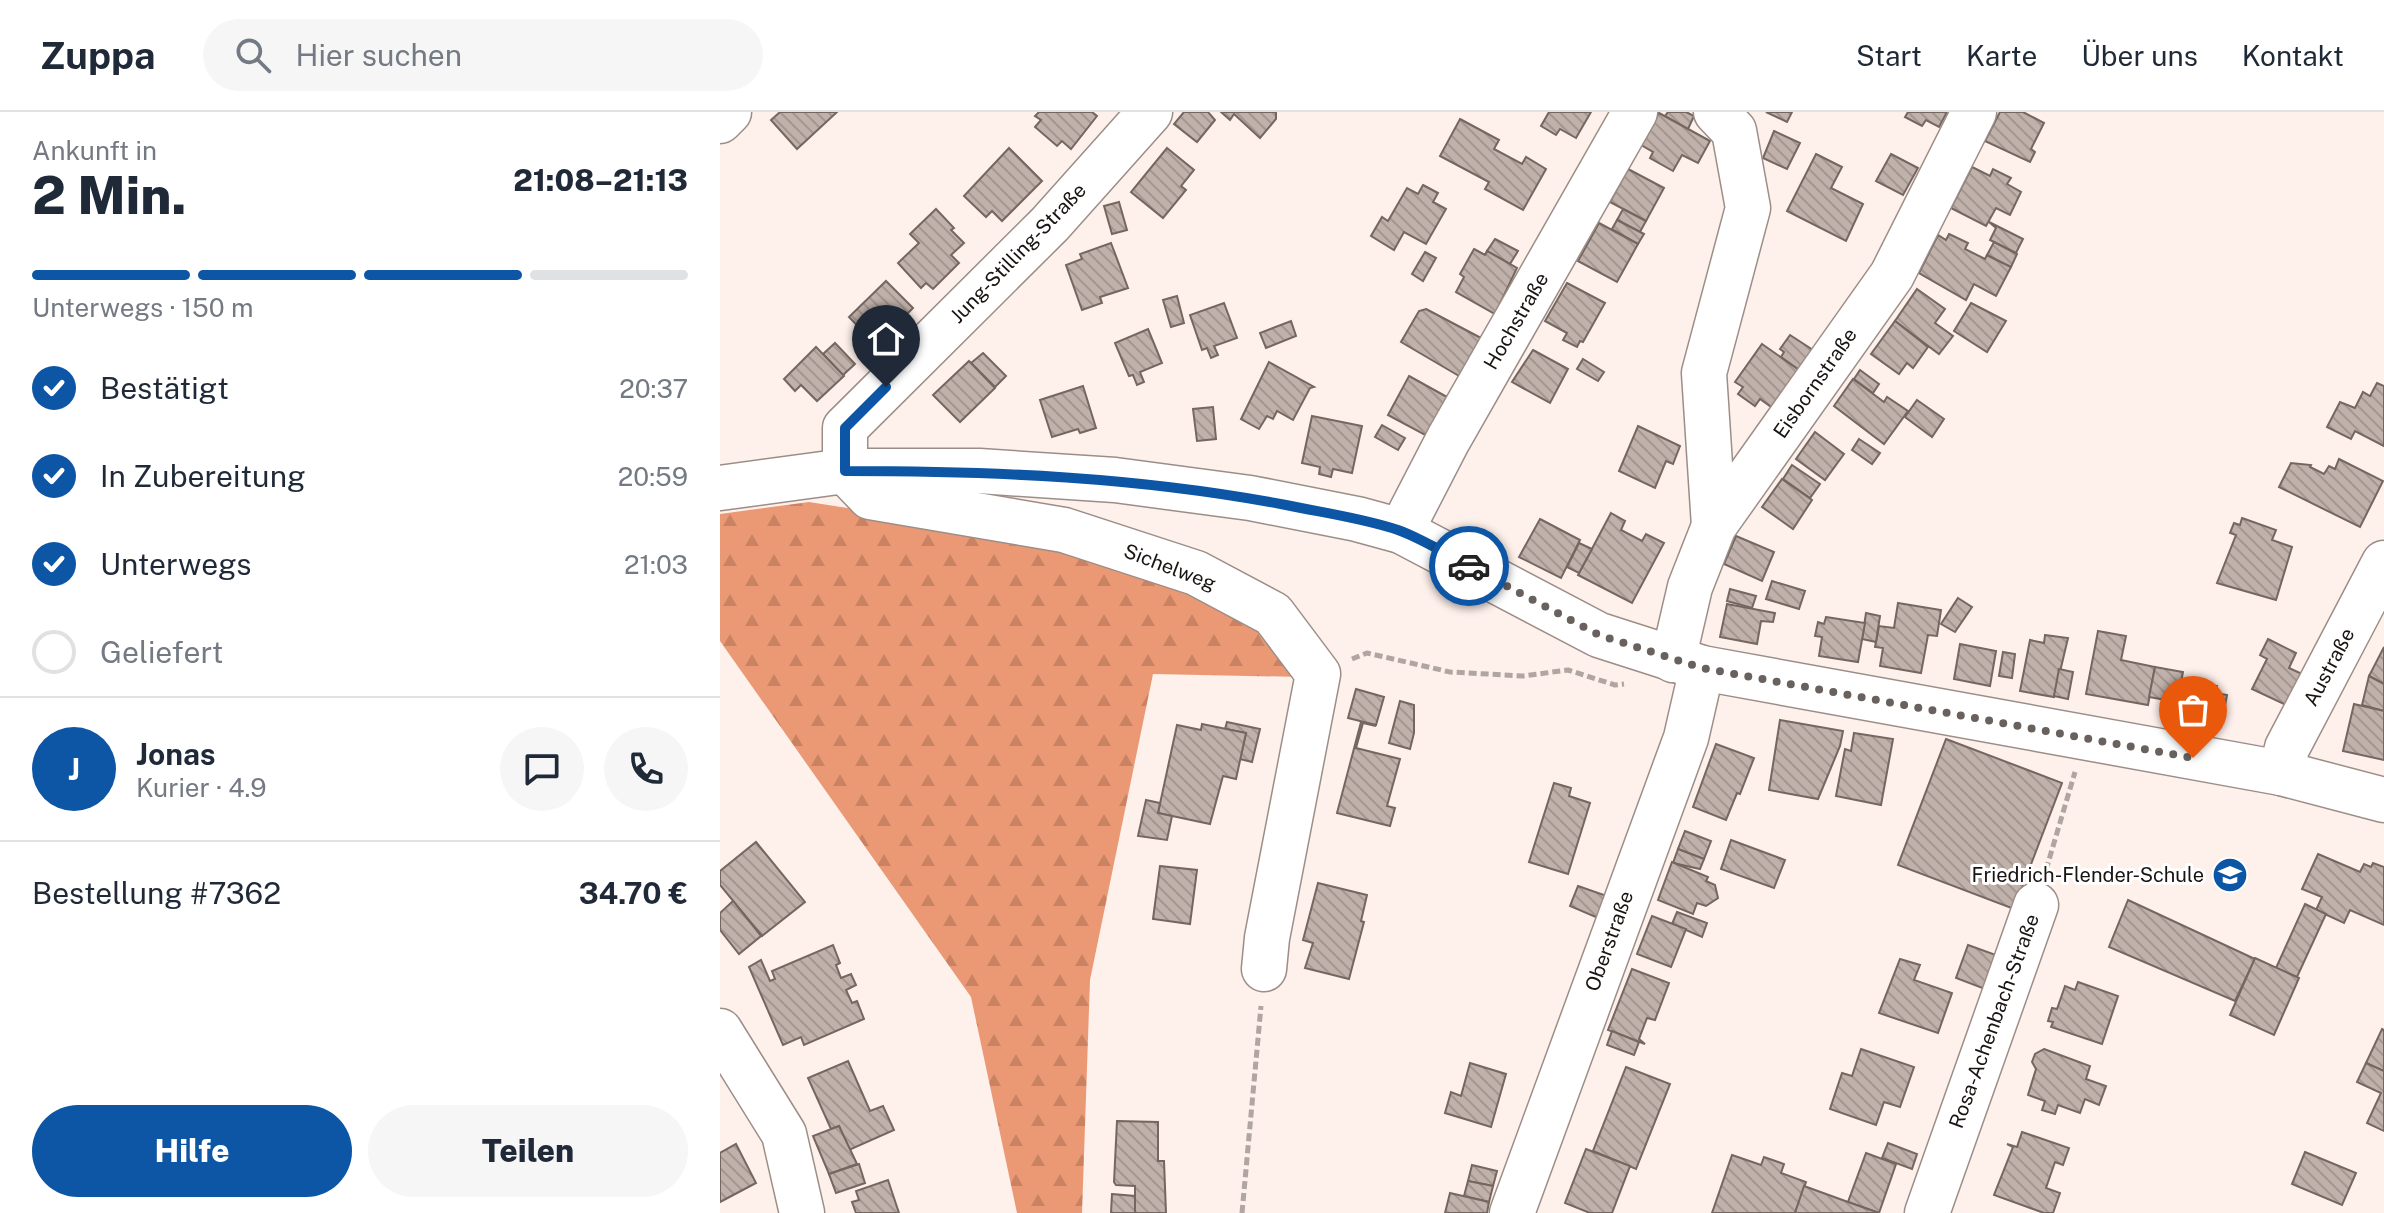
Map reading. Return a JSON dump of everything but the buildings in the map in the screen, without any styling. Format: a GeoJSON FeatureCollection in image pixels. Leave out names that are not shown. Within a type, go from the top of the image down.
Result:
{"type":"FeatureCollection","features":[{"type":"Feature","properties":{"kind":"street"},"geometry":{"type":"LineString","coordinates":[[720,121],[729,112]]}},
{"type":"Feature","properties":{"kind":"street","name":"Jung-Stilling-Straße"},"geometry":{"type":"LineString","coordinates":[[845,471],[845,428],[1050,224],[1150,112]]}},
{"type":"Feature","properties":{"kind":"street","name":"Hochstraße"},"geometry":{"type":"LineString","coordinates":[[1401,531],[1448,440],[1635,112]]}},
{"type":"Feature","properties":{"kind":"street"},"geometry":{"type":"LineString","coordinates":[[1714,526],[1704,373],[1748,208],[1734,131],[1716,112]]}},
{"type":"Feature","properties":{"kind":"street","name":"Eisbornstraße"},"geometry":{"type":"LineString","coordinates":[[1687,664],[1690,587],[1714,526],[1892,275],[1974,112]]}},
{"type":"Feature","properties":{"kind":"street"},"geometry":{"type":"LineString","coordinates":[[720,488],[845,471],[979,471],[1115,480],[1250,498],[1401,531],[1599,635],[1687,664],[2281,773],[2384,800]]}},
{"type":"Feature","properties":{"kind":"street","name":"Sichelweg"},"geometry":{"type":"LineString","coordinates":[[845,471],[870,497],[1064,530],[1196,573],[1273,614],[1318,674]]}},
{"type":"Feature","properties":{"kind":"street","name":"Austraße"},"geometry":{"type":"LineString","coordinates":[[2281,773],[2287,748],[2384,563]]}},
{"type":"Feature","properties":{"kind":"street","name":"Oberstraße"},"geometry":{"type":"LineString","coordinates":[[1512,1213],[1686,738],[1687,664]]}},
{"type":"Feature","properties":{"kind":"street"},"geometry":{"type":"LineString","coordinates":[[1264,969],[1267,938],[1318,674]]}},
{"type":"Feature","properties":{"kind":"street","name":"Rosa-Achenbach-Straße"},"geometry":{"type":"LineString","coordinates":[[1927,1213],[2036,905]]}},
{"type":"Feature","properties":{"kind":"street"},"geometry":{"type":"LineString","coordinates":[[720,1031],[784,1134],[802,1213]]}},
{"type":"Feature","properties":{"kind":"path"},"geometry":{"type":"LineString","coordinates":[[1318,674],[1367,653],[1450,672],[1523,676],[1568,670],[1615,685],[1629,684]]}},
{"type":"Feature","properties":{"kind":"path","name":"Rosa-Achenbach-Straße"},"geometry":{"type":"LineString","coordinates":[[2036,905],[2085,736]]}},
{"type":"Feature","properties":{"kind":"path"},"geometry":{"type":"LineString","coordinates":[[1242,1213],[1264,969]]}},
{"type":"Feature","properties":{"kind":"green space"},"geometry":{"type":"Polygon","coordinates":[[[809,502],[930,521],[1189,581],[1263,627],[1302,677],[1153,674],[1090,980],[1082,1213],[1017,1213],[971,997],[720,641],[720,514],[809,502]]]}},
{"type":"Feature","properties":{"kind":"way so far"},"geometry":{"type":"LineString","coordinates":[[1469,566],[1599,635],[1702,668],[2193,758]]}},
{"type":"Feature","properties":{"kind":"place","name":"Friedrich-Flender-Schule"},"geometry":{"type":"Point","coordinates":[2230,875]}},
{"type":"Feature","properties":{"kind":"route"},"geometry":{"type":"LineString","coordinates":[[886,387],[845,428],[845,471],[979,471],[1115,480],[1250,498],[1401,531],[1469,566]]}}]}
